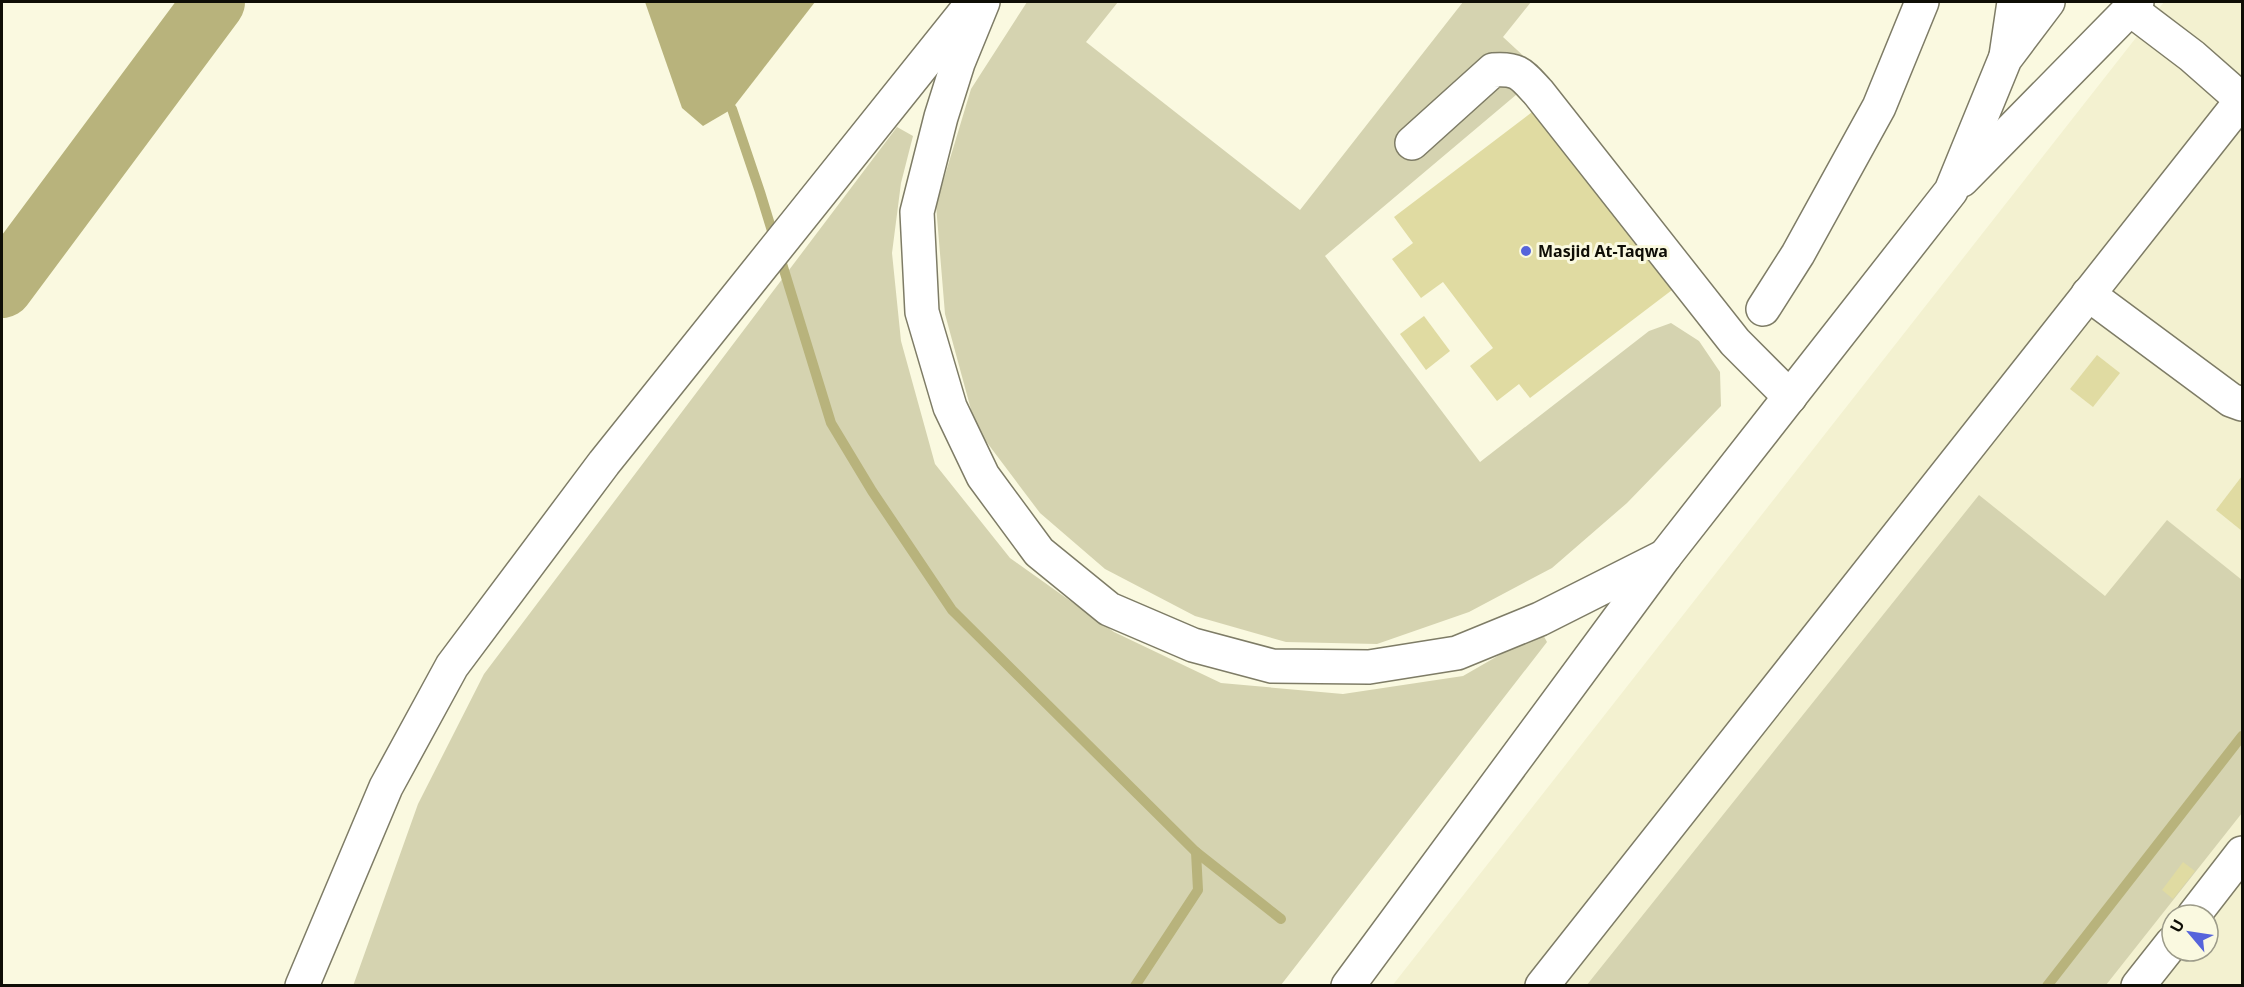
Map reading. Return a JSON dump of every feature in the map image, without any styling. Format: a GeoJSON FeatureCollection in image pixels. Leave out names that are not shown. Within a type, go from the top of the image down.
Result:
{"type":"FeatureCollection","features":[{"type":"Feature","properties":{"kind":"street"},"geometry":{"type":"LineString","coordinates":[[302,986],[386,787],[452,666],[604,463],[974,2]]}},
{"type":"Feature","properties":{"kind":"street"},"geometry":{"type":"LineString","coordinates":[[983,2],[958,63],[944,106],[917,212],[922,312],[950,407],[983,476],[1039,552],[1108,609],[1193,645],[1272,666],[1369,667],[1457,653],[1540,619],[1665,556]]}},
{"type":"Feature","properties":{"kind":"street"},"geometry":{"type":"LineString","coordinates":[[1763,309],[1798,254],[1879,106],[1922,2]]}},
{"type":"Feature","properties":{"kind":"street"},"geometry":{"type":"LineString","coordinates":[[1951,190],[2005,59],[2014,2]]}},
{"type":"Feature","properties":{"kind":"street"},"geometry":{"type":"LineString","coordinates":[[2005,59],[2048,2]]}},
{"type":"Feature","properties":{"kind":"street"},"geometry":{"type":"LineString","coordinates":[[1348,986],[1665,556],[1951,190],[2133,5],[2242,100],[1542,986]]}},
{"type":"Feature","properties":{"kind":"street"},"geometry":{"type":"LineString","coordinates":[[1412,143],[1493,70],[1509,69],[1521,75],[1538,92],[1735,342],[1790,397]]}},
{"type":"Feature","properties":{"kind":"street"},"geometry":{"type":"LineString","coordinates":[[2088,294],[2231,400],[2242,404]]}},
{"type":"Feature","properties":{"kind":"street"},"geometry":{"type":"LineString","coordinates":[[2203,903],[2242,853]]}},
{"type":"Feature","properties":{"kind":"street"},"geometry":{"type":"LineString","coordinates":[[2138,986],[2160,958]]}},
{"type":"Feature","properties":{"kind":"shaded area"},"geometry":{"type":"Polygon","coordinates":[[[645,2],[815,2],[732,109],[703,126],[682,108],[645,2]]]}},
{"type":"Feature","properties":{"kind":"shaded area"},"geometry":{"type":"Polygon","coordinates":[[[1027,2],[1118,2],[1086,42],[1300,210],[1463,2],[1531,2],[1503,37],[1542,73],[1325,256],[1480,462],[1649,331],[1671,323],[1699,341],[1720,372],[1721,406],[1627,503],[1552,568],[1469,612],[1377,644],[1286,642],[1195,616],[1105,569],[1040,513],[976,428],[945,314],[936,205],[971,89],[1027,2]]]}},
{"type":"Feature","properties":{"kind":"shaded area"},"geometry":{"type":"Polygon","coordinates":[[[2164,2],[2242,2],[2242,985],[1392,986],[2164,2]]]}},
{"type":"Feature","properties":{"kind":"shaded area"},"geometry":{"type":"Polygon","coordinates":[[[897,127],[913,136],[901,183],[892,253],[901,341],[935,464],[1010,558],[1114,632],[1221,683],[1343,694],[1463,676],[1541,631],[1547,642],[1281,985],[353,986],[418,804],[484,674],[897,127]]]}},
{"type":"Feature","properties":{"kind":"shaded area"},"geometry":{"type":"Polygon","coordinates":[[[1979,495],[2105,596],[2167,520],[2242,580],[2242,813],[2171,903],[2160,903],[2160,917],[2106,985],[1586,986],[1979,495]]]}},
{"type":"Feature","properties":{"kind":"building","name":"Masjid At-Taqwa"},"geometry":{"type":"Polygon","coordinates":[[[1540,106],[1676,287],[1530,398],[1519,384],[1497,401],[1470,366],[1493,348],[1443,282],[1421,298],[1392,259],[1413,243],[1394,217],[1540,106]]]}},
{"type":"Feature","properties":{"kind":"building"},"geometry":{"type":"Polygon","coordinates":[[[1424,316],[1450,351],[1426,370],[1400,334],[1424,316]]]}},
{"type":"Feature","properties":{"kind":"building"},"geometry":{"type":"Polygon","coordinates":[[[2097,355],[2120,373],[2093,407],[2070,389],[2097,355]]]}},
{"type":"Feature","properties":{"kind":"building"},"geometry":{"type":"Polygon","coordinates":[[[2242,476],[2242,531],[2216,510],[2242,476]]]}},
{"type":"Feature","properties":{"kind":"building"},"geometry":{"type":"Polygon","coordinates":[[[2183,862],[2195,871],[2173,899],[2162,890],[2183,862]]]}},
{"type":"Feature","properties":{"kind":"waterway"},"geometry":{"type":"LineString","coordinates":[[2,287],[214,2]]}},
{"type":"Feature","properties":{"kind":"waterway"},"geometry":{"type":"LineString","coordinates":[[732,109],[831,423],[872,491],[952,610],[1196,852],[1281,919]]}},
{"type":"Feature","properties":{"kind":"waterway"},"geometry":{"type":"LineString","coordinates":[[2047,986],[2242,736]]}},
{"type":"Feature","properties":{"kind":"waterway"},"geometry":{"type":"LineString","coordinates":[[1135,986],[1198,890],[1196,852]]}},
{"type":"Feature","properties":{"kind":"place","name":"Masjid At-Taqwa"},"geometry":{"type":"Point","coordinates":[1526,251]}}]}
